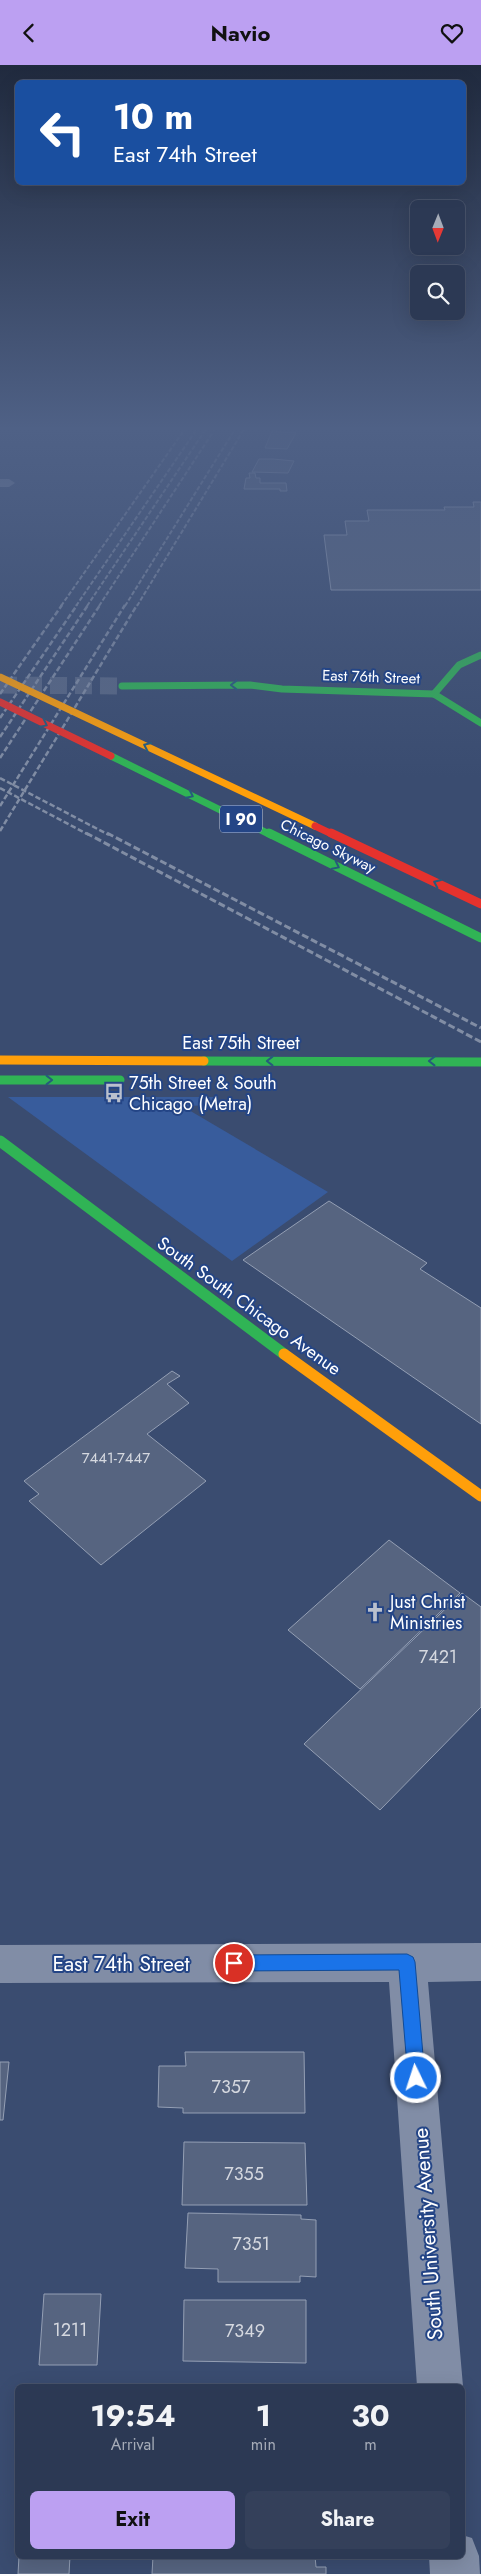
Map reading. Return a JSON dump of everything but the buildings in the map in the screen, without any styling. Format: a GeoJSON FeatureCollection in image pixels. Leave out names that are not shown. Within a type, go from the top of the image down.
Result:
{"type":"FeatureCollection","features":[{"type":"Feature","properties":{"kind":"main road"},"geometry":{"type":"LineString","coordinates":[[434,694],[459,665],[481,655]]}},
{"type":"Feature","properties":{"kind":"main road","name":"Chicago Skyway"},"geometry":{"type":"LineString","coordinates":[[0,677],[481,903]]}},
{"type":"Feature","properties":{"kind":"main road","name":"East 76th Street"},"geometry":{"type":"LineString","coordinates":[[119,690],[250,695],[282,689],[359,690],[434,694],[481,723]]}},
{"type":"Feature","properties":{"kind":"main road","name":"Chicago Skyway"},"geometry":{"type":"LineString","coordinates":[[0,703],[481,938]]}},
{"type":"Feature","properties":{"kind":"main road","name":"East 75th Street"},"geometry":{"type":"LineString","coordinates":[[0,1060],[481,1062]]}},
{"type":"Feature","properties":{"kind":"main road"},"geometry":{"type":"LineString","coordinates":[[0,1080],[130,1080]]}},
{"type":"Feature","properties":{"kind":"main road","name":"South South Chicago Avenue"},"geometry":{"type":"LineString","coordinates":[[0,1141],[205,1297],[481,1496]]}},
{"type":"Feature","properties":{"kind":"street","name":"South University Avenue"},"geometry":{"type":"LineString","coordinates":[[407,1962],[440,2384]]}},
{"type":"Feature","properties":{"kind":"street","name":"East 74th Street"},"geometry":{"type":"LineString","coordinates":[[0,1964],[481,1962]]}},
{"type":"Feature","properties":{"kind":"street"},"geometry":{"type":"LineString","coordinates":[[454,2559],[455,2574]]}},
{"type":"Feature","properties":{"kind":"shaded area"},"geometry":{"type":"Polygon","coordinates":[[[8,1097],[213,1097],[222,1105],[182,1106],[328,1192],[232,1261],[8,1097]]]}},
{"type":"Feature","properties":{"kind":"tunnel"},"geometry":{"type":"LineString","coordinates":[[0,685],[122,686]]}},
{"type":"Feature","properties":{"kind":"railway"},"geometry":{"type":"LineString","coordinates":[[61,606],[105,543]]}},
{"type":"Feature","properties":{"kind":"railway"},"geometry":{"type":"LineString","coordinates":[[76,606],[119,543]]}},
{"type":"Feature","properties":{"kind":"railway"},"geometry":{"type":"LineString","coordinates":[[87,606],[129,543]]}},
{"type":"Feature","properties":{"kind":"railway"},"geometry":{"type":"LineString","coordinates":[[99,606],[140,543]]}},
{"type":"Feature","properties":{"kind":"railway"},"geometry":{"type":"LineString","coordinates":[[125,606],[164,543]]}},
{"type":"Feature","properties":{"kind":"railway"},"geometry":{"type":"LineString","coordinates":[[137,606],[175,543]]}},
{"type":"Feature","properties":{"kind":"railway"},"geometry":{"type":"LineString","coordinates":[[0,694],[62,605]]}},
{"type":"Feature","properties":{"kind":"railway"},"geometry":{"type":"LineString","coordinates":[[0,718],[77,605]]}},
{"type":"Feature","properties":{"kind":"railway"},"geometry":{"type":"LineString","coordinates":[[0,737],[88,605]]}},
{"type":"Feature","properties":{"kind":"railway"},"geometry":{"type":"LineString","coordinates":[[0,758],[100,605]]}},
{"type":"Feature","properties":{"kind":"railway"},"geometry":{"type":"LineString","coordinates":[[13,785],[125,605]]}},
{"type":"Feature","properties":{"kind":"railway"},"geometry":{"type":"LineString","coordinates":[[24,791],[137,605]]}},
{"type":"Feature","properties":{"kind":"railway"},"geometry":{"type":"LineString","coordinates":[[0,778],[13,785]]}},
{"type":"Feature","properties":{"kind":"railway"},"geometry":{"type":"LineString","coordinates":[[8,792],[13,785]]}},
{"type":"Feature","properties":{"kind":"railway"},"geometry":{"type":"LineString","coordinates":[[13,785],[24,791]]}},
{"type":"Feature","properties":{"kind":"railway"},"geometry":{"type":"LineString","coordinates":[[0,788],[8,792]]}},
{"type":"Feature","properties":{"kind":"railway"},"geometry":{"type":"LineString","coordinates":[[20,798],[24,791]]}},
{"type":"Feature","properties":{"kind":"railway"},"geometry":{"type":"LineString","coordinates":[[24,791],[109,835]]}},
{"type":"Feature","properties":{"kind":"railway"},"geometry":{"type":"LineString","coordinates":[[0,806],[8,792]]}},
{"type":"Feature","properties":{"kind":"railway"},"geometry":{"type":"LineString","coordinates":[[8,792],[20,798]]}},
{"type":"Feature","properties":{"kind":"railway"},"geometry":{"type":"LineString","coordinates":[[0,831],[20,798]]}},
{"type":"Feature","properties":{"kind":"railway"},"geometry":{"type":"LineString","coordinates":[[20,798],[89,835]]}},
{"type":"Feature","properties":{"kind":"railway"},"geometry":{"type":"LineString","coordinates":[[86,833],[481,1042]]}},
{"type":"Feature","properties":{"kind":"railway"},"geometry":{"type":"LineString","coordinates":[[107,833],[481,1028]]}},
{"type":"Feature","properties":{"kind":"traffic: fast"},"geometry":{"type":"LineString","coordinates":[[434,694],[459,665],[481,655]]}},
{"type":"Feature","properties":{"kind":"traffic: fast"},"geometry":{"type":"LineString","coordinates":[[122,686],[250,685],[282,689],[434,694],[481,723]]}},
{"type":"Feature","properties":{"kind":"traffic: fast"},"geometry":{"type":"LineString","coordinates":[[111,756],[481,938]]}},
{"type":"Feature","properties":{"kind":"traffic: fast"},"geometry":{"type":"LineString","coordinates":[[204,1061],[481,1062]]}},
{"type":"Feature","properties":{"kind":"traffic: fast"},"geometry":{"type":"LineString","coordinates":[[0,1080],[120,1080]]}},
{"type":"Feature","properties":{"kind":"traffic: fast"},"geometry":{"type":"LineString","coordinates":[[0,1141],[205,1297],[284,1354]]}},
{"type":"Feature","properties":{"kind":"traffic: slow"},"geometry":{"type":"LineString","coordinates":[[0,677],[315,826]]}},
{"type":"Feature","properties":{"kind":"traffic: slow"},"geometry":{"type":"LineString","coordinates":[[0,1060],[204,1061]]}},
{"type":"Feature","properties":{"kind":"traffic: slow"},"geometry":{"type":"LineString","coordinates":[[284,1354],[481,1496]]}},
{"type":"Feature","properties":{"kind":"traffic: jam"},"geometry":{"type":"LineString","coordinates":[[0,702],[111,756]]}},
{"type":"Feature","properties":{"kind":"traffic: jam"},"geometry":{"type":"LineString","coordinates":[[315,826],[481,904]]}},
{"type":"Feature","properties":{"kind":"place","name":"75th Street & South Chicago (Metra)"},"geometry":{"type":"Point","coordinates":[114,1093]}},
{"type":"Feature","properties":{"kind":"place","name":"Just Christ Ministries"},"geometry":{"type":"Point","coordinates":[375,1612]}},
{"type":"Feature","properties":{"kind":"route"},"geometry":{"type":"LineString","coordinates":[[234,1963],[407,1962],[416,2078]]}}]}
